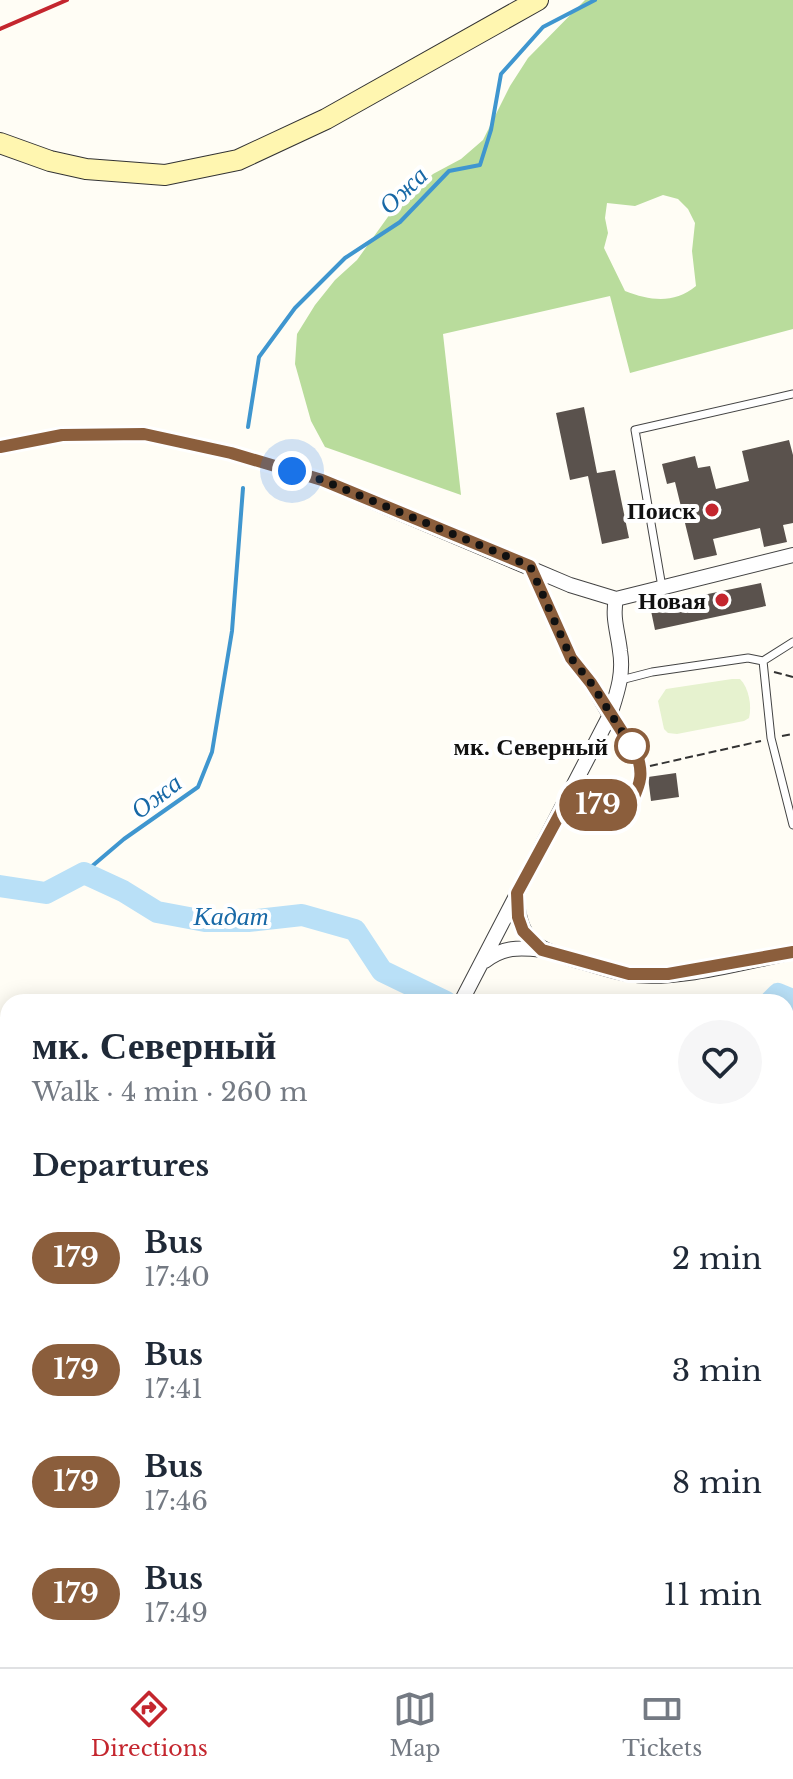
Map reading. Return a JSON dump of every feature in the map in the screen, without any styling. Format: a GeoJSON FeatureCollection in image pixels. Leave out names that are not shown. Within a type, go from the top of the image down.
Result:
{"type":"FeatureCollection","features":[{"type":"Feature","properties":{"kind":"street"},"geometry":{"type":"LineString","coordinates":[[0,143],[50,161],[86,169],[165,175],[238,160],[326,119],[538,0]]}},
{"type":"Feature","properties":{"kind":"street"},"geometry":{"type":"LineString","coordinates":[[0,447],[62,435],[144,434],[231,453],[322,480],[570,585],[616,599],[793,555]]}},
{"type":"Feature","properties":{"kind":"street"},"geometry":{"type":"LineString","coordinates":[[530,566],[571,658],[610,715]]}},
{"type":"Feature","properties":{"kind":"street"},"geometry":{"type":"LineString","coordinates":[[465,994],[610,715],[621,680],[621,652],[613,614],[616,599]]}},
{"type":"Feature","properties":{"kind":"street"},"geometry":{"type":"LineString","coordinates":[[517,893],[518,917],[523,931],[542,950]]}},
{"type":"Feature","properties":{"kind":"street"},"geometry":{"type":"LineString","coordinates":[[482,964],[494,954],[515,947],[542,950],[629,974],[668,974],[793,952]]}},
{"type":"Feature","properties":{"kind":"lane"},"geometry":{"type":"LineString","coordinates":[[662,587],[635,430],[793,394]]}},
{"type":"Feature","properties":{"kind":"lane"},"geometry":{"type":"LineString","coordinates":[[621,680],[652,672],[748,658],[763,661],[793,642]]}},
{"type":"Feature","properties":{"kind":"lane"},"geometry":{"type":"LineString","coordinates":[[763,661],[771,738],[793,825]]}},
{"type":"Feature","properties":{"kind":"lane"},"geometry":{"type":"LineString","coordinates":[[568,799],[586,808],[633,799],[641,781],[642,767],[610,715]]}},
{"type":"Feature","properties":{"kind":"path"},"geometry":{"type":"LineString","coordinates":[[765,670],[793,677]]}},
{"type":"Feature","properties":{"kind":"path"},"geometry":{"type":"LineString","coordinates":[[642,767],[793,734]]}},
{"type":"Feature","properties":{"kind":"green space"},"geometry":{"type":"Polygon","coordinates":[[[585,0],[793,0],[793,329],[630,373],[610,296],[443,334],[461,495],[325,447],[311,421],[295,364],[297,334],[315,305],[335,280],[357,260],[390,214],[433,174],[461,159],[483,140],[528,58],[585,0]],[[663,195],[635,206],[607,203],[605,218],[608,233],[604,248],[625,291],[662,299],[679,296],[696,286],[692,251],[695,223],[678,199],[663,195]]]}},
{"type":"Feature","properties":{"kind":"green space"},"geometry":{"type":"Polygon","coordinates":[[[740,679],[746,687],[750,703],[749,718],[677,734],[664,729],[658,701],[666,689],[740,679]]]}},
{"type":"Feature","properties":{"kind":"building"},"geometry":{"type":"Polygon","coordinates":[[[584,407],[597,473],[615,470],[629,538],[602,544],[588,476],[570,480],[556,413],[584,407]]]}},
{"type":"Feature","properties":{"kind":"building"},"geometry":{"type":"Polygon","coordinates":[[[789,440],[793,455],[793,523],[783,525],[787,542],[764,547],[760,528],[713,539],[717,555],[694,560],[675,482],[667,484],[662,464],[695,456],[698,468],[710,466],[716,489],[749,481],[742,451],[789,440]]]}},
{"type":"Feature","properties":{"kind":"building","name":"Новая"},"geometry":{"type":"Polygon","coordinates":[[[761,583],[766,606],[655,630],[650,606],[761,583]]]}},
{"type":"Feature","properties":{"kind":"building"},"geometry":{"type":"Polygon","coordinates":[[[676,773],[679,797],[651,801],[648,777],[676,773]]]}},
{"type":"Feature","properties":{"kind":"waterway","name":"Ожа"},"geometry":{"type":"LineString","coordinates":[[248,427],[259,357],[295,308],[345,258],[400,222],[449,171],[480,165],[491,130],[501,74],[543,27],[595,0]]}},
{"type":"Feature","properties":{"kind":"waterway","name":"Ожа"},"geometry":{"type":"LineString","coordinates":[[84,873],[124,839],[198,787],[212,752],[232,631],[243,488]]}},
{"type":"Feature","properties":{"kind":"waterway","name":"Кадат"},"geometry":{"type":"LineString","coordinates":[[0,886],[46,893],[84,873],[123,891],[157,912],[205,921],[248,921],[302,915],[355,930],[382,971],[429,994]]}},
{"type":"Feature","properties":{"kind":"railway"},"geometry":{"type":"LineString","coordinates":[[0,29],[67,0]]}},
{"type":"Feature","properties":{"kind":"bus line","name":"179"},"geometry":{"type":"LineString","coordinates":[[0,447],[62,435],[144,434],[231,453],[322,480],[530,566],[571,658],[591,683],[642,767],[641,781],[633,799],[586,808],[568,799],[517,893],[518,917],[523,931],[542,950],[629,974],[668,974],[793,952]]}},
{"type":"Feature","properties":{"kind":"place","name":"Поиск"},"geometry":{"type":"Point","coordinates":[712,510]}},
{"type":"Feature","properties":{"kind":"place","name":"Новая"},"geometry":{"type":"Point","coordinates":[722,600]}},
{"type":"Feature","properties":{"kind":"place","name":"мк. Северный"},"geometry":{"type":"Point","coordinates":[632,746]}},
{"type":"Feature","properties":{"kind":"route"},"geometry":{"type":"LineString","coordinates":[[292,471],[322,480],[530,566],[571,658],[591,683],[637,755],[632,746]]}}]}
